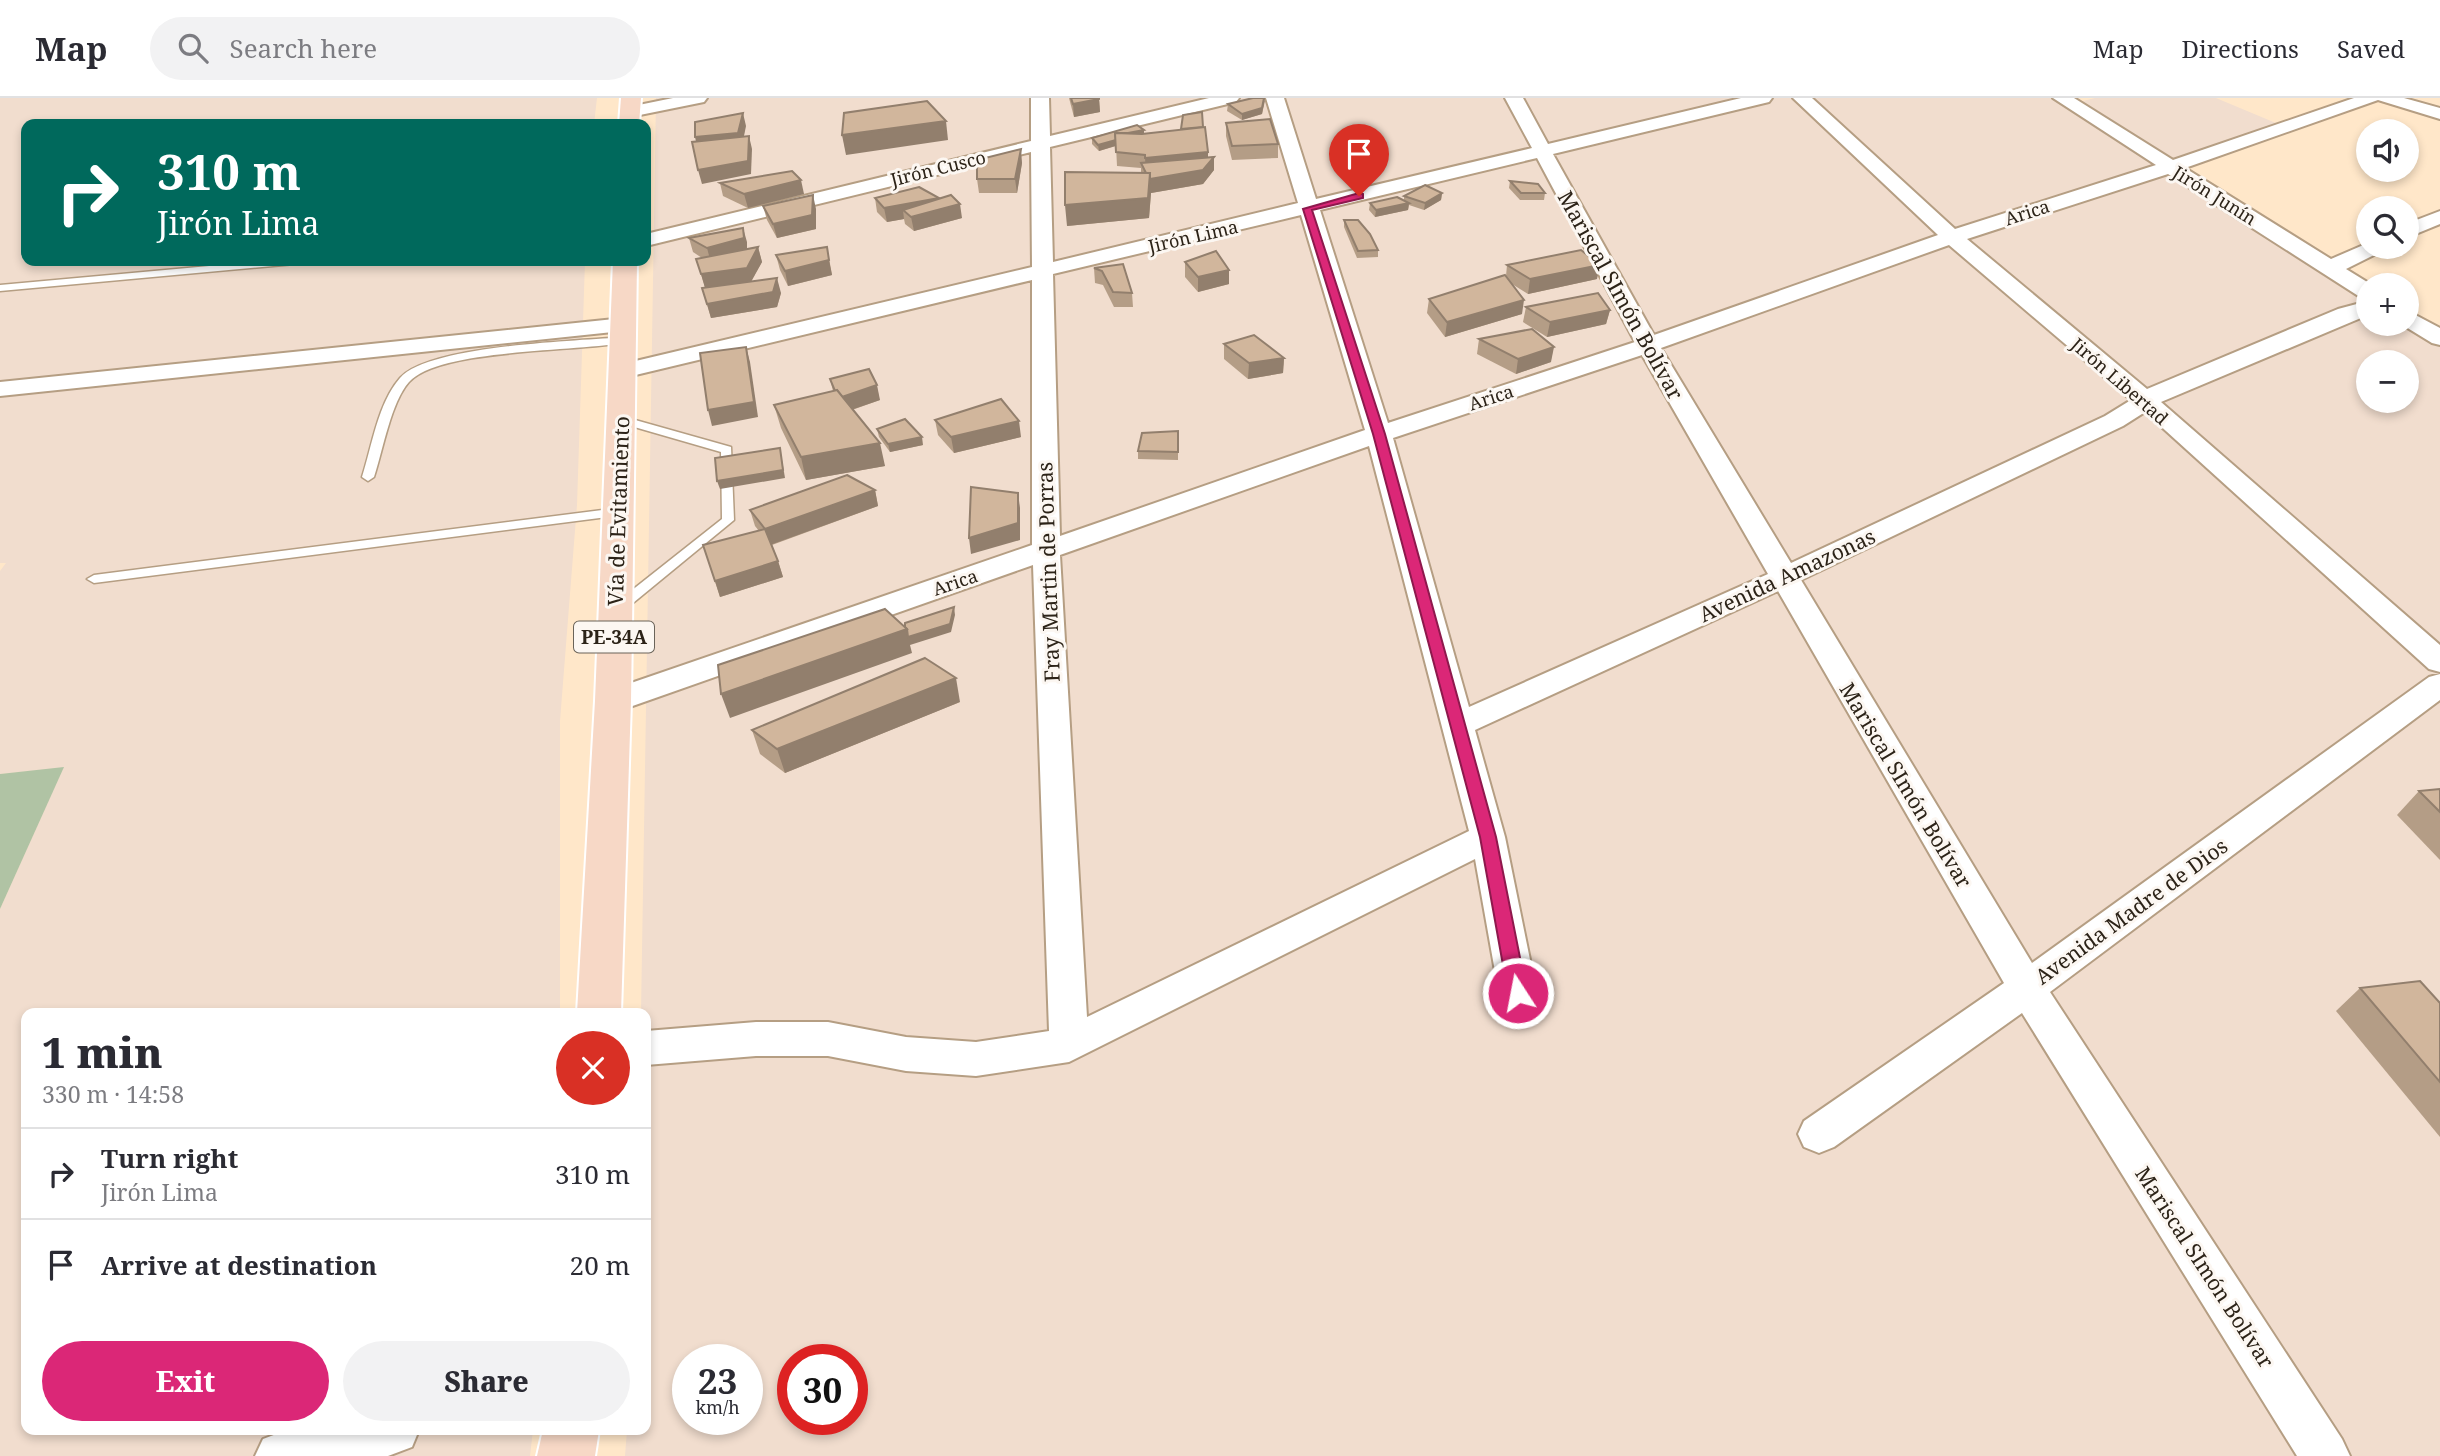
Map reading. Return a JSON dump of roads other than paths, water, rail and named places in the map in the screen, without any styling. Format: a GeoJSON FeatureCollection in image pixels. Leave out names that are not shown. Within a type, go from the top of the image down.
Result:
{"type":"FeatureCollection","features":[{"type":"Feature","properties":{"kind":"highway","name":"Vía de Evitamiento"},"geometry":{"type":"LineString","coordinates":[[599,1008],[613,701],[625,266]]}},
{"type":"Feature","properties":{"kind":"street"},"geometry":{"type":"LineString","coordinates":[[630,111],[698,98]]}},
{"type":"Feature","properties":{"kind":"street","name":"Fray Martin de Porras"},"geometry":{"type":"LineString","coordinates":[[1040,98],[1040,272],[1046,550],[1069,1045]]}},
{"type":"Feature","properties":{"kind":"street","name":"Jirón Cusco"},"geometry":{"type":"LineString","coordinates":[[651,239],[1230,98]]}},
{"type":"Feature","properties":{"kind":"street"},"geometry":{"type":"LineString","coordinates":[[1275,98],[1307,209],[1379,434],[1488,837],[1518,993]]}},
{"type":"Feature","properties":{"kind":"street","name":"Mariscal SImón Bolívar"},"geometry":{"type":"LineString","coordinates":[[1514,98],[1648,345],[2027,988],[2325,1456]]}},
{"type":"Feature","properties":{"kind":"street","name":"Jirón Lima"},"geometry":{"type":"LineString","coordinates":[[0,389],[624,345],[1040,272],[1763,98]]}},
{"type":"Feature","properties":{"kind":"street","name":"Jirón Libertad"},"geometry":{"type":"LineString","coordinates":[[1802,98],[1952,237],[2150,405],[2440,662]]}},
{"type":"Feature","properties":{"kind":"street","name":"Jirón Junín"},"geometry":{"type":"LineString","coordinates":[[2062,98],[2356,284]]}},
{"type":"Feature","properties":{"kind":"street","name":"Arica"},"geometry":{"type":"LineString","coordinates":[[613,701],[1379,434],[1648,345],[1952,237],[2170,167],[2371,98]]}},
{"type":"Feature","properties":{"kind":"street"},"geometry":{"type":"LineString","coordinates":[[2385,98],[2440,114]]}},
{"type":"Feature","properties":{"kind":"street"},"geometry":{"type":"LineString","coordinates":[[2419,226],[2440,217]]}},
{"type":"Feature","properties":{"kind":"street"},"geometry":{"type":"LineString","coordinates":[[2330,268],[2356,256]]}},
{"type":"Feature","properties":{"kind":"street","name":"Avenida Amazonas"},"geometry":{"type":"LineString","coordinates":[[1457,725],[1783,578],[2114,421],[2356,311]]}},
{"type":"Feature","properties":{"kind":"street"},"geometry":{"type":"LineString","coordinates":[[2419,325],[2440,338]]}},
{"type":"Feature","properties":{"kind":"street","name":"Avenida Amazonas"},"geometry":{"type":"LineString","coordinates":[[2150,405],[2182,402],[2356,327]]}},
{"type":"Feature","properties":{"kind":"street","name":"Avenida Madre de Dios"},"geometry":{"type":"LineString","coordinates":[[1819,1135],[2027,988],[2440,684]]}},
{"type":"Feature","properties":{"kind":"street"},"geometry":{"type":"LineString","coordinates":[[651,1048],[756,1039],[828,1039],[906,1054],[976,1059],[1069,1045],[1488,837]]}},
{"type":"Feature","properties":{"kind":"street"},"geometry":{"type":"LineString","coordinates":[[281,1456],[373,1435]]}},
{"type":"Feature","properties":{"kind":"lane"},"geometry":{"type":"LineString","coordinates":[[0,288],[240,266]]}},
{"type":"Feature","properties":{"kind":"lane"},"geometry":{"type":"LineString","coordinates":[[368,477],[397,390],[406,377],[425,366],[455,358],[624,345]]}},
{"type":"Feature","properties":{"kind":"lane"},"geometry":{"type":"LineString","coordinates":[[615,610],[728,520],[727,450],[621,420]]}},
{"type":"Feature","properties":{"kind":"lane"},"geometry":{"type":"LineString","coordinates":[[94,579],[618,512]]}}]}
